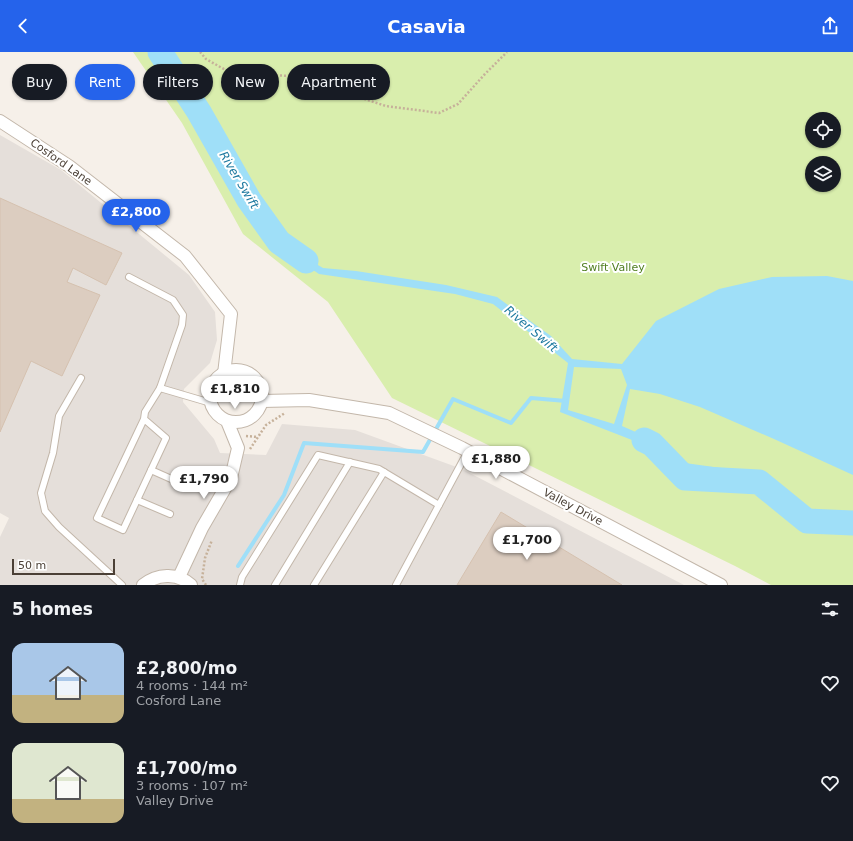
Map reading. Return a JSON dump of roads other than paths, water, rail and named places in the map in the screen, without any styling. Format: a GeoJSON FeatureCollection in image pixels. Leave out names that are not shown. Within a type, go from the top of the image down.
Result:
{"type":"FeatureCollection","features":[{"type":"Feature","properties":{"kind":"street","name":"Cosford Lane"},"geometry":{"type":"LineString","coordinates":[[0,121],[69,166],[185,256],[231,314],[224,374]]}},
{"type":"Feature","properties":{"kind":"street"},"geometry":{"type":"LineString","coordinates":[[235,371],[248,373],[259,384],[262,392],[260,408],[249,419],[242,422],[234,422],[220,416],[214,410],[211,402],[213,386],[217,379],[224,374],[235,371]]}},
{"type":"Feature","properties":{"kind":"street","name":"Valley Drive"},"geometry":{"type":"LineString","coordinates":[[262,400],[310,400],[389,413],[468,451],[721,585]]}},
{"type":"Feature","properties":{"kind":"street"},"geometry":{"type":"LineString","coordinates":[[178,577],[202,528],[231,478],[238,448],[227,420]]}},
{"type":"Feature","properties":{"kind":"street"},"geometry":{"type":"LineString","coordinates":[[143,585],[154,578],[166,575],[178,577],[191,585]]}},
{"type":"Feature","properties":{"kind":"lane"},"geometry":{"type":"LineString","coordinates":[[129,277],[173,300],[183,315],[182,325],[160,388],[145,412],[144,419],[97,518],[123,530],[166,438],[144,419]]}},
{"type":"Feature","properties":{"kind":"lane"},"geometry":{"type":"LineString","coordinates":[[81,378],[59,416],[53,453],[41,493],[46,511],[59,527],[122,585]]}},
{"type":"Feature","properties":{"kind":"lane"},"geometry":{"type":"LineString","coordinates":[[160,388],[211,402]]}},
{"type":"Feature","properties":{"kind":"lane"},"geometry":{"type":"LineString","coordinates":[[396,585],[468,451]]}},
{"type":"Feature","properties":{"kind":"lane"},"geometry":{"type":"LineString","coordinates":[[240,585],[242,577],[318,454],[379,469],[439,505]]}},
{"type":"Feature","properties":{"kind":"lane"},"geometry":{"type":"LineString","coordinates":[[275,585],[350,462]]}},
{"type":"Feature","properties":{"kind":"lane"},"geometry":{"type":"LineString","coordinates":[[151,470],[188,486]]}},
{"type":"Feature","properties":{"kind":"lane"},"geometry":{"type":"LineString","coordinates":[[314,585],[384,472]]}},
{"type":"Feature","properties":{"kind":"lane"},"geometry":{"type":"LineString","coordinates":[[137,500],[170,514]]}},
{"type":"Feature","properties":{"kind":"water"},"geometry":{"type":"Polygon","coordinates":[[[156,52],[166,52],[174,64],[164,64],[156,52]]]}},
{"type":"Feature","properties":{"kind":"water"},"geometry":{"type":"Polygon","coordinates":[[[190,100],[197,100],[224,143],[242,176],[252,212],[266,234],[323,268],[356,271],[446,285],[497,297],[551,336],[572,359],[622,364],[656,321],[719,289],[772,277],[827,276],[853,281],[853,475],[700,407],[660,394],[630,389],[622,426],[647,437],[685,463],[757,473],[795,508],[819,515],[853,514],[853,520],[798,518],[753,478],[687,475],[650,447],[560,412],[568,363],[493,304],[455,294],[319,274],[263,236],[250,217],[239,177],[215,136],[190,100]],[[574,367],[568,410],[614,424],[627,385],[621,369],[574,367]]]}},
{"type":"Feature","properties":{"kind":"waterway","name":"River Swift"},"geometry":{"type":"LineString","coordinates":[[160,52],[199,112],[249,200],[279,242],[306,261]]}},
{"type":"Feature","properties":{"kind":"waterway"},"geometry":{"type":"LineString","coordinates":[[238,566],[284,495],[304,443],[423,452],[453,399],[511,423],[531,398],[566,401]]}},
{"type":"Feature","properties":{"kind":"waterway","name":"River Swift"},"geometry":{"type":"LineString","coordinates":[[644,440],[652,444],[685,478],[759,482],[807,521],[853,523]]}},
{"type":"Feature","properties":{"kind":"park label","name":"Swift Valley"},"geometry":{"type":"Point","coordinates":[613,267]}}]}
